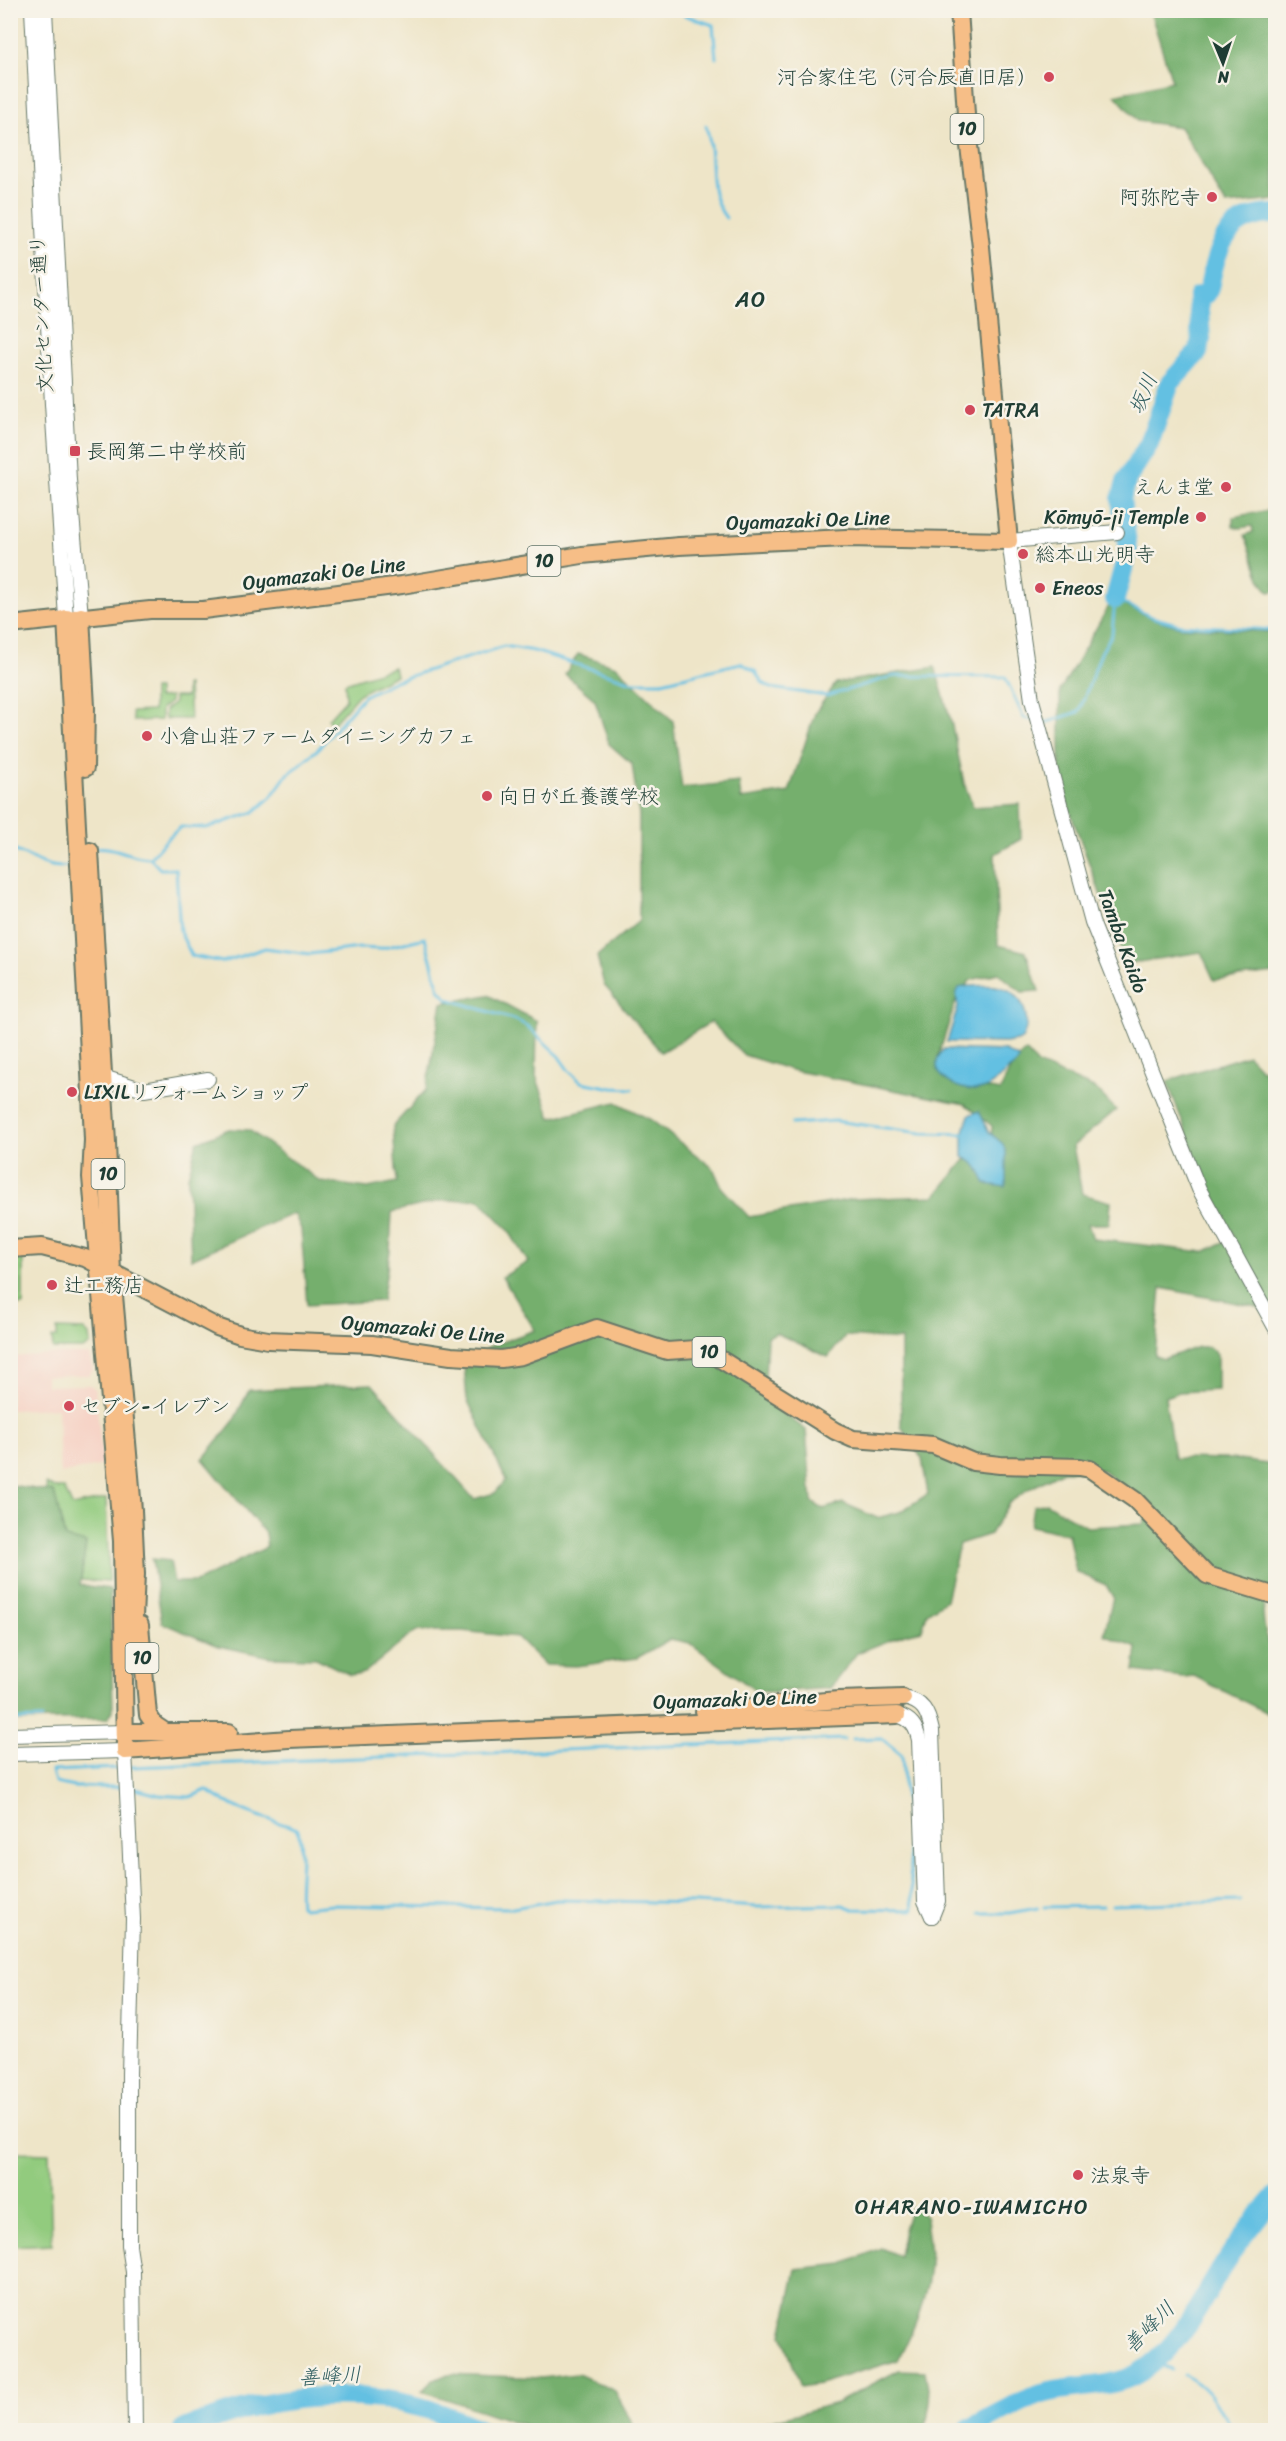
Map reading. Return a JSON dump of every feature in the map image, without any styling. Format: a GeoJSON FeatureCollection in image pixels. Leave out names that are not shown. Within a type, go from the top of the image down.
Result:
{"type":"FeatureCollection","features":[{"type":"Feature","properties":{"kind":"main road","name":"10"},"geometry":{"type":"LineString","coordinates":[[959,10],[967,129],[981,247],[1009,541]]}},
{"type":"Feature","properties":{"kind":"main road","name":"Oyamazaki Oe Line"},"geometry":{"type":"LineString","coordinates":[[10,625],[150,610],[193,610],[237,606],[402,585],[582,555],[679,546],[846,538],[1009,541]]}},
{"type":"Feature","properties":{"kind":"main road","name":"10"},"geometry":{"type":"LineString","coordinates":[[73,617],[86,707],[85,764],[112,1273],[131,1488],[136,1574],[148,1716],[155,1725],[167,1733]]}},
{"type":"Feature","properties":{"kind":"main road","name":"10"},"geometry":{"type":"LineString","coordinates":[[73,617],[93,1140],[91,1178],[122,1541],[125,1751]]}},
{"type":"Feature","properties":{"kind":"main road","name":"Oyamazaki Oe Line"},"geometry":{"type":"LineString","coordinates":[[10,1249],[42,1247],[85,1258],[217,1327],[240,1335],[268,1340],[372,1344],[452,1356],[501,1359],[520,1356],[597,1328],[667,1351],[696,1349],[709,1352],[835,1431],[853,1438],[933,1445],[973,1462],[1090,1469],[1135,1500],[1207,1575],[1275,1596]]}},
{"type":"Feature","properties":{"kind":"main road","name":"10"},"geometry":{"type":"LineString","coordinates":[[125,1732],[131,1703],[136,1574]]}},
{"type":"Feature","properties":{"kind":"main road","name":"Oyamazaki Oe Line"},"geometry":{"type":"LineString","coordinates":[[125,1732],[285,1731],[661,1715],[827,1701],[903,1698]]}},
{"type":"Feature","properties":{"kind":"main road","name":"Oyamazaki Oe Line"},"geometry":{"type":"LineString","coordinates":[[125,1751],[289,1739],[897,1715]]}},
{"type":"Feature","properties":{"kind":"street","name":"文化センター通り"},"geometry":{"type":"LineString","coordinates":[[32,10],[52,404],[73,617]]}},
{"type":"Feature","properties":{"kind":"street","name":"文化センター通り"},"geometry":{"type":"LineString","coordinates":[[45,10],[69,480],[73,617]]}},
{"type":"Feature","properties":{"kind":"street"},"geometry":{"type":"LineString","coordinates":[[1009,541],[1025,542],[1118,532]]}},
{"type":"Feature","properties":{"kind":"street","name":"Tamba Kaido"},"geometry":{"type":"LineString","coordinates":[[1009,541],[1032,700],[1092,922],[1199,1189],[1273,1321],[1275,1329]]}},
{"type":"Feature","properties":{"kind":"street"},"geometry":{"type":"LineString","coordinates":[[103,1077],[144,1090],[208,1079]]}},
{"type":"Feature","properties":{"kind":"street"},"geometry":{"type":"LineString","coordinates":[[897,1715],[911,1721],[916,1728],[919,1740],[925,1901],[932,1916],[938,1901],[932,1731],[930,1718],[923,1706],[918,1702],[903,1698]]}},
{"type":"Feature","properties":{"kind":"street"},"geometry":{"type":"LineString","coordinates":[[10,1735],[125,1732]]}},
{"type":"Feature","properties":{"kind":"street"},"geometry":{"type":"LineString","coordinates":[[10,1754],[125,1751],[133,1919],[129,2074],[129,2246],[133,2272],[135,2430]]}},
{"type":"Feature","properties":{"kind":"shaded area"},"geometry":{"type":"Polygon","coordinates":[[[89,1354],[93,1370],[89,1375],[46,1376],[46,1386],[90,1385],[95,1389],[103,1465],[60,1474],[58,1408],[11,1410],[11,1357],[89,1354]]]}},
{"type":"Feature","properties":{"kind":"green space"},"geometry":{"type":"Polygon","coordinates":[[[1150,11],[1275,11],[1275,200],[1226,205],[1180,127],[1138,121],[1115,95],[1172,81],[1150,11]]]}},
{"type":"Feature","properties":{"kind":"green space"},"geometry":{"type":"Polygon","coordinates":[[[1275,509],[1275,591],[1269,592],[1260,579],[1245,535],[1253,532],[1252,526],[1240,528],[1233,526],[1233,517],[1275,509]]]}},
{"type":"Feature","properties":{"kind":"green space"},"geometry":{"type":"Polygon","coordinates":[[[1113,599],[1152,618],[1180,627],[1275,632],[1275,973],[1214,980],[1201,952],[1126,964],[1060,784],[1060,691],[1113,599]]]}},
{"type":"Feature","properties":{"kind":"green space"},"geometry":{"type":"Polygon","coordinates":[[[578,654],[616,666],[673,721],[682,788],[739,782],[741,799],[789,792],[815,713],[836,683],[935,667],[951,721],[964,783],[973,807],[1020,804],[1021,839],[995,854],[998,945],[1026,952],[1039,991],[1022,992],[998,973],[971,980],[958,994],[938,1057],[945,1080],[1000,1091],[1013,1063],[1026,1051],[1037,1064],[1096,1089],[1116,1110],[1073,1146],[1082,1194],[1111,1202],[1109,1224],[1088,1224],[1093,1239],[1204,1252],[1234,1237],[1197,1160],[1167,1081],[1248,1055],[1262,1070],[1275,1067],[1275,1316],[1257,1307],[1161,1288],[1155,1356],[1163,1359],[1198,1347],[1209,1347],[1217,1355],[1217,1390],[1179,1392],[1165,1397],[1174,1458],[1231,1459],[1275,1465],[1275,1588],[1266,1599],[1263,1614],[1268,1644],[1275,1647],[1275,1717],[1194,1676],[1183,1677],[1134,1671],[1137,1648],[1104,1635],[1113,1597],[1106,1585],[1076,1572],[1068,1534],[1030,1526],[1033,1506],[1046,1503],[1087,1527],[1144,1524],[1149,1509],[1103,1470],[1063,1471],[1009,1503],[990,1534],[959,1544],[946,1600],[927,1613],[922,1630],[905,1634],[857,1653],[830,1688],[756,1691],[690,1643],[670,1639],[637,1658],[576,1666],[545,1665],[517,1637],[462,1631],[416,1631],[364,1673],[350,1675],[316,1658],[271,1657],[218,1646],[162,1623],[152,1559],[170,1561],[174,1582],[196,1582],[267,1547],[265,1533],[203,1459],[233,1422],[249,1390],[372,1384],[474,1499],[495,1493],[506,1480],[467,1399],[464,1367],[491,1346],[535,1330],[502,1277],[528,1262],[507,1228],[479,1199],[440,1201],[392,1212],[390,1251],[382,1301],[307,1305],[301,1229],[294,1213],[191,1259],[188,1177],[197,1142],[229,1129],[249,1130],[321,1182],[368,1188],[397,1182],[393,1126],[426,1090],[442,1003],[488,995],[537,1021],[536,1076],[551,1118],[616,1102],[651,1120],[713,1168],[722,1188],[749,1217],[854,1199],[935,1196],[965,1160],[990,1152],[992,1126],[965,1104],[791,1070],[744,1055],[711,1022],[661,1052],[604,985],[597,956],[639,921],[639,815],[632,764],[609,744],[595,700],[565,674],[578,654]],[[776,1333],[767,1337],[764,1399],[806,1430],[812,1502],[823,1509],[843,1503],[877,1518],[900,1512],[928,1494],[922,1459],[901,1426],[901,1340],[845,1336],[828,1357],[776,1333]]]}},
{"type":"Feature","properties":{"kind":"green space"},"geometry":{"type":"Polygon","coordinates":[[[394,667],[396,675],[360,693],[331,726],[328,719],[346,699],[345,683],[394,667]]]}},
{"type":"Feature","properties":{"kind":"green space"},"geometry":{"type":"Polygon","coordinates":[[[186,685],[188,685],[190,719],[165,719],[165,710],[174,703],[174,697],[186,697],[186,685]]]}},
{"type":"Feature","properties":{"kind":"green space"},"geometry":{"type":"Polygon","coordinates":[[[153,689],[158,689],[158,698],[170,697],[170,702],[161,709],[161,720],[133,721],[132,712],[153,711],[153,689]]]}},
{"type":"Feature","properties":{"kind":"green space"},"geometry":{"type":"Polygon","coordinates":[[[23,1251],[23,1305],[11,1306],[10,1252],[23,1251]]]}},
{"type":"Feature","properties":{"kind":"green space"},"geometry":{"type":"Polygon","coordinates":[[[57,1329],[84,1330],[89,1335],[90,1344],[83,1349],[53,1349],[52,1338],[57,1337],[57,1329]]]}},
{"type":"Feature","properties":{"kind":"green space"},"geometry":{"type":"Polygon","coordinates":[[[46,1484],[55,1488],[64,1488],[72,1506],[106,1499],[109,1582],[81,1580],[86,1543],[65,1538],[54,1492],[47,1491],[46,1484]]]}},
{"type":"Feature","properties":{"kind":"green space"},"geometry":{"type":"Polygon","coordinates":[[[10,1485],[54,1492],[65,1538],[86,1543],[80,1585],[110,1589],[113,1711],[107,1719],[11,1721],[10,1485]]]}},
{"type":"Feature","properties":{"kind":"green space"},"geometry":{"type":"Polygon","coordinates":[[[11,2152],[49,2153],[52,2244],[11,2246],[11,2152]]]}},
{"type":"Feature","properties":{"kind":"green space"},"geometry":{"type":"Polygon","coordinates":[[[911,2207],[926,2217],[930,2265],[926,2289],[918,2314],[898,2360],[819,2384],[801,2387],[782,2335],[796,2269],[843,2264],[881,2248],[899,2256],[911,2207]]]}},
{"type":"Feature","properties":{"kind":"green space"},"geometry":{"type":"Polygon","coordinates":[[[899,2370],[925,2371],[930,2401],[926,2427],[905,2430],[761,2430],[762,2423],[837,2403],[899,2370]]]}},
{"type":"Feature","properties":{"kind":"green space"},"geometry":{"type":"Polygon","coordinates":[[[448,2374],[541,2378],[577,2374],[615,2391],[636,2430],[539,2430],[422,2391],[432,2381],[448,2374]]]}},
{"type":"Feature","properties":{"kind":"water"},"geometry":{"type":"Polygon","coordinates":[[[999,987],[1016,996],[1026,1018],[1025,1033],[1021,1040],[1006,1043],[947,1042],[958,1007],[956,994],[959,988],[999,987]]]}},
{"type":"Feature","properties":{"kind":"water"},"geometry":{"type":"Polygon","coordinates":[[[944,1049],[1005,1051],[1020,1059],[990,1086],[975,1090],[966,1089],[948,1081],[941,1075],[937,1067],[938,1059],[944,1049]]]}},
{"type":"Feature","properties":{"kind":"water"},"geometry":{"type":"Polygon","coordinates":[[[979,1111],[989,1132],[1003,1144],[1006,1153],[1006,1187],[986,1184],[976,1165],[963,1157],[963,1134],[969,1115],[979,1111]]]}},
{"type":"Feature","properties":{"kind":"waterway"},"geometry":{"type":"LineString","coordinates":[[681,10],[684,15],[713,25],[716,58]]}},
{"type":"Feature","properties":{"kind":"waterway"},"geometry":{"type":"LineString","coordinates":[[706,126],[711,150],[712,184],[719,207],[726,218]]}},
{"type":"Feature","properties":{"kind":"waterway","name":"坂川"},"geometry":{"type":"LineString","coordinates":[[1115,599],[1128,551],[1121,499],[1127,479],[1149,444],[1170,383],[1198,352],[1201,340],[1198,297],[1207,293],[1221,247],[1235,227],[1259,215],[1276,214]]}},
{"type":"Feature","properties":{"kind":"waterway"},"geometry":{"type":"LineString","coordinates":[[1043,722],[1078,712],[1080,709],[1101,653],[1112,634],[1115,599],[1152,617],[1180,625],[1276,630]]}},
{"type":"Feature","properties":{"kind":"waterway"},"geometry":{"type":"LineString","coordinates":[[150,858],[181,827],[207,828],[254,812],[271,797],[286,776],[318,749],[364,696],[395,681],[504,646],[534,651],[633,682],[662,682],[741,663],[755,671],[762,682],[771,688],[827,696],[894,676],[1005,677],[1024,718],[1034,720]]}},
{"type":"Feature","properties":{"kind":"waterway"},"geometry":{"type":"LineString","coordinates":[[95,848],[109,848],[150,858],[160,869],[176,869],[180,932],[192,956],[223,962],[265,948],[310,954],[360,948],[379,949],[425,938],[439,989],[448,999],[516,1020],[527,1026],[557,1054],[569,1071],[581,1082],[632,1089]]}},
{"type":"Feature","properties":{"kind":"waterway"},"geometry":{"type":"LineString","coordinates":[[10,849],[57,867],[73,864]]}},
{"type":"Feature","properties":{"kind":"waterway"},"geometry":{"type":"LineString","coordinates":[[792,1124],[835,1121],[921,1133],[963,1134]]}},
{"type":"Feature","properties":{"kind":"waterway"},"geometry":{"type":"LineString","coordinates":[[10,1720],[42,1719]]}},
{"type":"Feature","properties":{"kind":"waterway"},"geometry":{"type":"LineString","coordinates":[[132,1788],[159,1795],[190,1797],[207,1790],[240,1809],[298,1829],[301,1850],[299,1896],[300,1906],[303,1908],[332,1905],[513,1908],[557,1900],[695,1903],[757,1907],[843,1905],[853,1909],[913,1910],[902,1755],[881,1738],[852,1739]]}},
{"type":"Feature","properties":{"kind":"waterway"},"geometry":{"type":"LineString","coordinates":[[130,1767],[844,1739]]}},
{"type":"Feature","properties":{"kind":"waterway"},"geometry":{"type":"LineString","coordinates":[[119,1768],[52,1771],[55,1783],[74,1787],[120,1787]]}},
{"type":"Feature","properties":{"kind":"waterway"},"geometry":{"type":"LineString","coordinates":[[1112,1905],[1240,1901]]}},
{"type":"Feature","properties":{"kind":"waterway"},"geometry":{"type":"LineString","coordinates":[[1044,1907],[1103,1906]]}},
{"type":"Feature","properties":{"kind":"waterway"},"geometry":{"type":"LineString","coordinates":[[980,1913],[1009,1913],[1038,1908]]}},
{"type":"Feature","properties":{"kind":"waterway","name":"善峰川"},"geometry":{"type":"LineString","coordinates":[[968,2430],[994,2415],[1042,2394],[1120,2381],[1146,2368],[1160,2357],[1184,2330],[1233,2250],[1276,2196]]}},
{"type":"Feature","properties":{"kind":"waterway"},"geometry":{"type":"LineString","coordinates":[[1153,2363],[1172,2370]]}},
{"type":"Feature","properties":{"kind":"waterway"},"geometry":{"type":"LineString","coordinates":[[1184,2375],[1207,2392],[1233,2430]]}},
{"type":"Feature","properties":{"kind":"waterway","name":"善峰川"},"geometry":{"type":"LineString","coordinates":[[183,2430],[249,2408],[320,2397],[393,2401],[440,2413],[480,2430]]}},
{"type":"Feature","properties":{"kind":"place","name":"河合家住宅（河合辰直旧居）"},"geometry":{"type":"Point","coordinates":[1049,77]}},
{"type":"Feature","properties":{"kind":"place","name":"阿弥陀寺"},"geometry":{"type":"Point","coordinates":[1212,197]}},
{"type":"Feature","properties":{"kind":"place","name":"TATRA"},"geometry":{"type":"Point","coordinates":[970,410]}},
{"type":"Feature","properties":{"kind":"place","name":"長岡第二中学校前"},"geometry":{"type":"Point","coordinates":[75,451]}},
{"type":"Feature","properties":{"kind":"place","name":"えんま堂"},"geometry":{"type":"Point","coordinates":[1226,487]}},
{"type":"Feature","properties":{"kind":"place","name":"Kōmyō-ji Temple"},"geometry":{"type":"Point","coordinates":[1201,517]}},
{"type":"Feature","properties":{"kind":"place","name":"総本山光明寺"},"geometry":{"type":"Point","coordinates":[1023,554]}},
{"type":"Feature","properties":{"kind":"place","name":"Eneos"},"geometry":{"type":"Point","coordinates":[1040,588]}},
{"type":"Feature","properties":{"kind":"place","name":"小倉山荘ファームダイニングカフェ"},"geometry":{"type":"Point","coordinates":[147,736]}},
{"type":"Feature","properties":{"kind":"place","name":"向日が丘養護学校"},"geometry":{"type":"Point","coordinates":[487,796]}},
{"type":"Feature","properties":{"kind":"place","name":"LIXILリフォームショップ"},"geometry":{"type":"Point","coordinates":[72,1092]}},
{"type":"Feature","properties":{"kind":"place","name":"辻工務店"},"geometry":{"type":"Point","coordinates":[52,1285]}},
{"type":"Feature","properties":{"kind":"place","name":"セブン-イレブン"},"geometry":{"type":"Point","coordinates":[69,1406]}},
{"type":"Feature","properties":{"kind":"place","name":"法泉寺"},"geometry":{"type":"Point","coordinates":[1078,2175]}},
{"type":"Feature","properties":{"kind":"district","name":"AO"},"geometry":{"type":"Point","coordinates":[751,299]}},
{"type":"Feature","properties":{"kind":"district","name":"OHARANO-IWAMICHO"},"geometry":{"type":"Point","coordinates":[972,2207]}}]}
